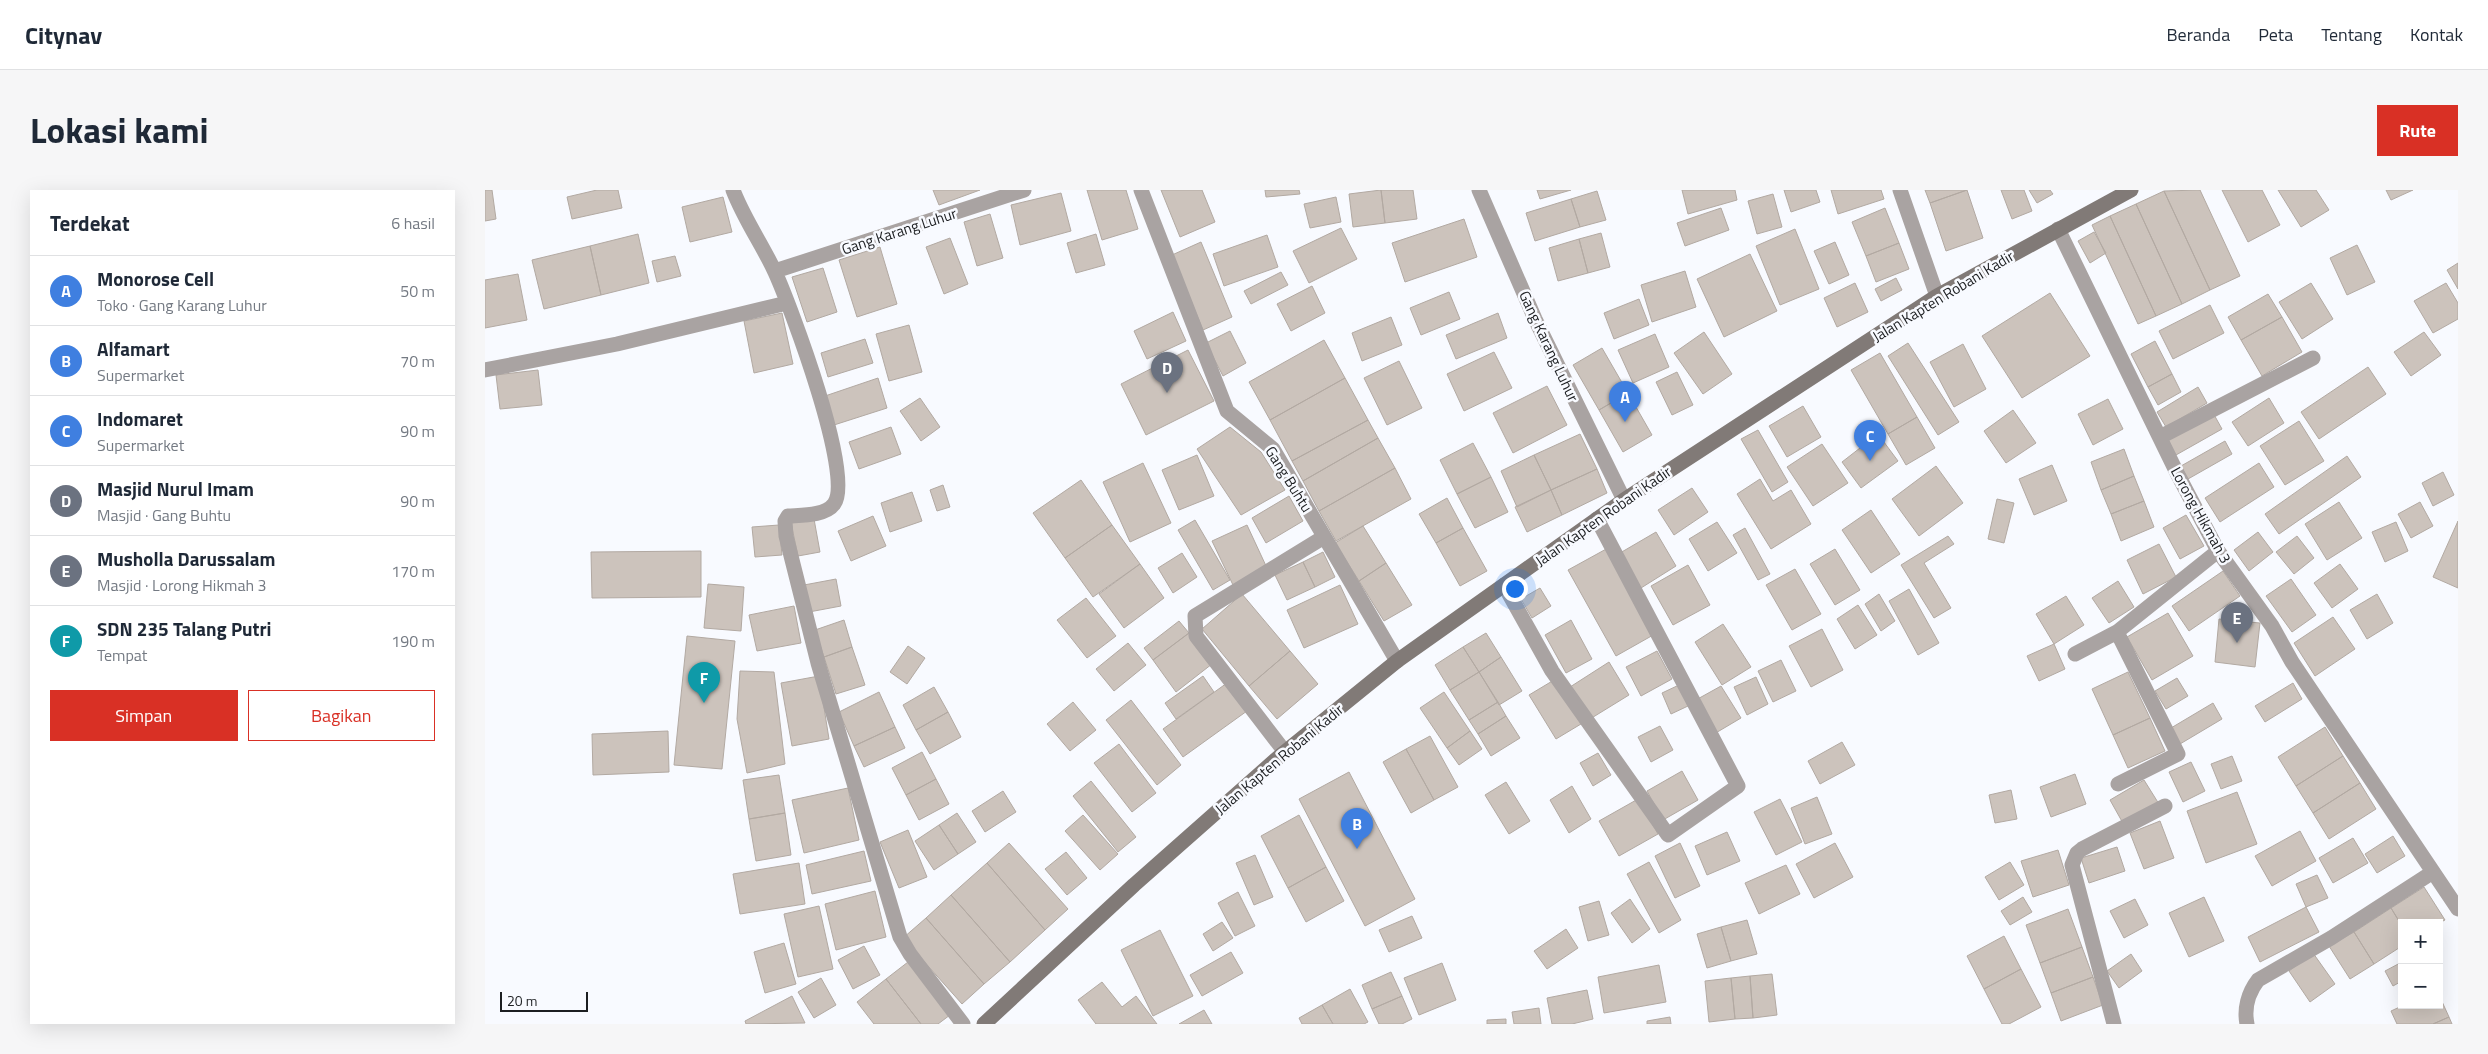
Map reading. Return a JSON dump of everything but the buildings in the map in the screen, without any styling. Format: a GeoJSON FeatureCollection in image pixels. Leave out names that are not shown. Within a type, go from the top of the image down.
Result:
{"type":"FeatureCollection","features":[{"type":"Feature","properties":{"kind":"main road","name":"Jalan Kapten Robani Kadir"},"geometry":{"type":"LineString","coordinates":[[984,1024],[1134,886],[1285,752],[1397,661],[1624,500],[1937,296],[2131,190]]}},
{"type":"Feature","properties":{"kind":"street"},"geometry":{"type":"LineString","coordinates":[[733,190],[775,272],[787,304],[821,398],[839,483],[835,503],[825,512],[788,516],[785,521],[786,536],[818,663],[900,937],[910,954],[963,1024]]}},
{"type":"Feature","properties":{"kind":"street","name":"Gang Karang Luhur"},"geometry":{"type":"LineString","coordinates":[[775,272],[1024,190]]}},
{"type":"Feature","properties":{"kind":"street","name":"Gang Buhtu"},"geometry":{"type":"LineString","coordinates":[[1141,190],[1227,411],[1273,449],[1397,661]]}},
{"type":"Feature","properties":{"kind":"street","name":"Gang Karang Luhur"},"geometry":{"type":"LineString","coordinates":[[1479,190],[1535,319],[1624,500]]}},
{"type":"Feature","properties":{"kind":"street"},"geometry":{"type":"LineString","coordinates":[[1900,190],[1937,296]]}},
{"type":"Feature","properties":{"kind":"street","name":"Lorong Hikmah 3"},"geometry":{"type":"LineString","coordinates":[[2057,229],[2218,551],[2272,626],[2292,662],[2458,909]]}},
{"type":"Feature","properties":{"kind":"street"},"geometry":{"type":"LineString","coordinates":[[485,370],[617,344],[787,304]]}},
{"type":"Feature","properties":{"kind":"street"},"geometry":{"type":"LineString","coordinates":[[2160,437],[2313,358]]}},
{"type":"Feature","properties":{"kind":"street"},"geometry":{"type":"LineString","coordinates":[[1504,585],[1552,671],[1668,835],[1737,786],[1597,519]]}},
{"type":"Feature","properties":{"kind":"street"},"geometry":{"type":"LineString","coordinates":[[1285,752],[1196,636],[1195,616],[1324,537]]}},
{"type":"Feature","properties":{"kind":"street"},"geometry":{"type":"LineString","coordinates":[[2075,654],[2117,632],[2218,551]]}},
{"type":"Feature","properties":{"kind":"street"},"geometry":{"type":"LineString","coordinates":[[2117,632],[2178,754],[2117,784]]}},
{"type":"Feature","properties":{"kind":"street"},"geometry":{"type":"LineString","coordinates":[[2114,1024],[2072,865],[2077,853],[2082,849],[2165,806]]}},
{"type":"Feature","properties":{"kind":"street"},"geometry":{"type":"LineString","coordinates":[[2247,1024],[2248,998],[2258,980],[2331,938],[2433,872]]}},
{"type":"Feature","properties":{"kind":"place","name":"Masjid Nurul Imam"},"geometry":{"type":"Point","coordinates":[1167,393]}},
{"type":"Feature","properties":{"kind":"place","name":"Monorose Cell"},"geometry":{"type":"Point","coordinates":[1625,422]}},
{"type":"Feature","properties":{"kind":"place","name":"Indomaret"},"geometry":{"type":"Point","coordinates":[1870,461]}},
{"type":"Feature","properties":{"kind":"place","name":"Musholla Darussalam"},"geometry":{"type":"Point","coordinates":[2237,643]}},
{"type":"Feature","properties":{"kind":"place","name":"SDN 235 Talang Putri"},"geometry":{"type":"Point","coordinates":[704,703]}},
{"type":"Feature","properties":{"kind":"place","name":"Alfamart"},"geometry":{"type":"Point","coordinates":[1357,849]}}]}
